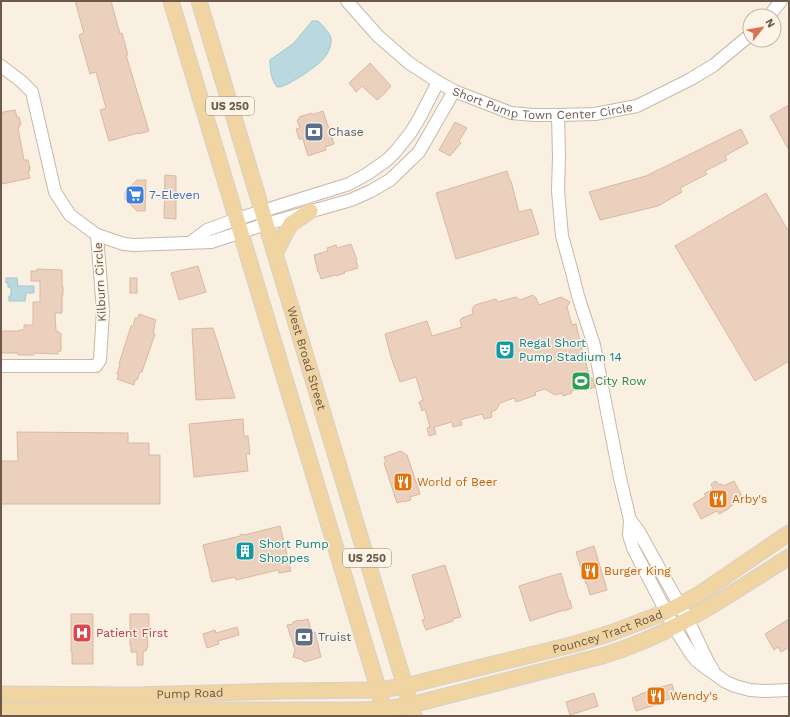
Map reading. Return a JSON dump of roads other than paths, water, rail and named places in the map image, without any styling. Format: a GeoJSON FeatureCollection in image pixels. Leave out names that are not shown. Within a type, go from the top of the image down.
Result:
{"type":"FeatureCollection","features":[{"type":"Feature","properties":{"kind":"main road","name":"US 250"},"geometry":{"type":"LineString","coordinates":[[172,1],[386,712]]}},
{"type":"Feature","properties":{"kind":"main road","name":"West Broad Street"},"geometry":{"type":"LineString","coordinates":[[199,1],[412,710]]}},
{"type":"Feature","properties":{"kind":"main road"},"geometry":{"type":"LineString","coordinates":[[275,254],[291,224],[310,211]]}},
{"type":"Feature","properties":{"kind":"main road","name":"Pouncey Tract Road"},"geometry":{"type":"LineString","coordinates":[[379,690],[405,686],[575,644],[666,612],[680,606],[698,595],[789,533]]}},
{"type":"Feature","properties":{"kind":"main road","name":"Pouncey Tract Road"},"geometry":{"type":"LineString","coordinates":[[386,712],[412,710],[614,652],[644,641],[688,620],[789,557]]}},
{"type":"Feature","properties":{"kind":"main road","name":"Pump Road"},"geometry":{"type":"LineString","coordinates":[[1,694],[134,695],[379,690]]}},
{"type":"Feature","properties":{"kind":"main road","name":"Pump Road"},"geometry":{"type":"LineString","coordinates":[[1,710],[267,713],[356,710],[386,712]]}},
{"type":"Feature","properties":{"kind":"street","name":"Short Pump Town Center Circle"},"geometry":{"type":"LineString","coordinates":[[347,1],[378,36],[409,63],[438,82],[454,91],[511,112],[534,115],[595,114],[638,106],[691,79],[714,65],[742,42]]}},
{"type":"Feature","properties":{"kind":"street","name":"Kilburn Circle"},"geometry":{"type":"LineString","coordinates":[[1,66],[21,81],[32,92],[55,192],[58,192],[65,197],[67,211],[70,216],[97,235],[103,311],[100,360],[96,366],[1,366]]}},
{"type":"Feature","properties":{"kind":"street"},"geometry":{"type":"LineString","coordinates":[[97,235],[124,244],[134,245],[211,242],[239,225],[264,217],[349,184],[376,169],[396,151],[411,132],[438,82]]}},
{"type":"Feature","properties":{"kind":"street"},"geometry":{"type":"LineString","coordinates":[[264,217],[310,211],[351,200],[371,192],[390,180],[419,152],[454,91]]}},
{"type":"Feature","properties":{"kind":"street"},"geometry":{"type":"LineString","coordinates":[[558,115],[558,191],[562,236],[578,296],[594,345],[613,444],[630,520],[629,534],[632,548],[674,627],[691,654],[706,668],[726,682],[750,690],[789,690]]}},
{"type":"Feature","properties":{"kind":"street"},"geometry":{"type":"LineString","coordinates":[[630,520],[638,530],[688,620],[708,662],[715,673]]}},
{"type":"Feature","properties":{"kind":"water"},"geometry":{"type":"Polygon","coordinates":[[[312,21],[318,21],[326,29],[331,38],[331,43],[327,54],[305,74],[282,87],[277,87],[271,74],[270,60],[294,43],[312,21]]]}},
{"type":"Feature","properties":{"kind":"water"},"geometry":{"type":"Polygon","coordinates":[[[6,278],[17,278],[18,286],[34,286],[34,293],[26,293],[25,301],[9,301],[9,296],[11,296],[11,288],[8,287],[8,283],[6,283],[6,278]]]}},
{"type":"Feature","properties":{"kind":"place","name":"Chase"},"geometry":{"type":"Point","coordinates":[314,132]}},
{"type":"Feature","properties":{"kind":"place","name":"7-Eleven"},"geometry":{"type":"Point","coordinates":[135,195]}},
{"type":"Feature","properties":{"kind":"place","name":"Regal Short Pump Stadium 14"},"geometry":{"type":"Point","coordinates":[505,350]}},
{"type":"Feature","properties":{"kind":"place","name":"City Row"},"geometry":{"type":"Point","coordinates":[581,381]}},
{"type":"Feature","properties":{"kind":"place","name":"World of Beer"},"geometry":{"type":"Point","coordinates":[403,482]}},
{"type":"Feature","properties":{"kind":"place","name":"Arby's"},"geometry":{"type":"Point","coordinates":[718,499]}},
{"type":"Feature","properties":{"kind":"place","name":"Short Pump Shoppes"},"geometry":{"type":"Point","coordinates":[245,551]}},
{"type":"Feature","properties":{"kind":"place","name":"Burger King"},"geometry":{"type":"Point","coordinates":[590,571]}},
{"type":"Feature","properties":{"kind":"place","name":"Patient First"},"geometry":{"type":"Point","coordinates":[82,633]}},
{"type":"Feature","properties":{"kind":"place","name":"Truist"},"geometry":{"type":"Point","coordinates":[304,637]}},
{"type":"Feature","properties":{"kind":"place","name":"Wendy's"},"geometry":{"type":"Point","coordinates":[656,696]}}]}
